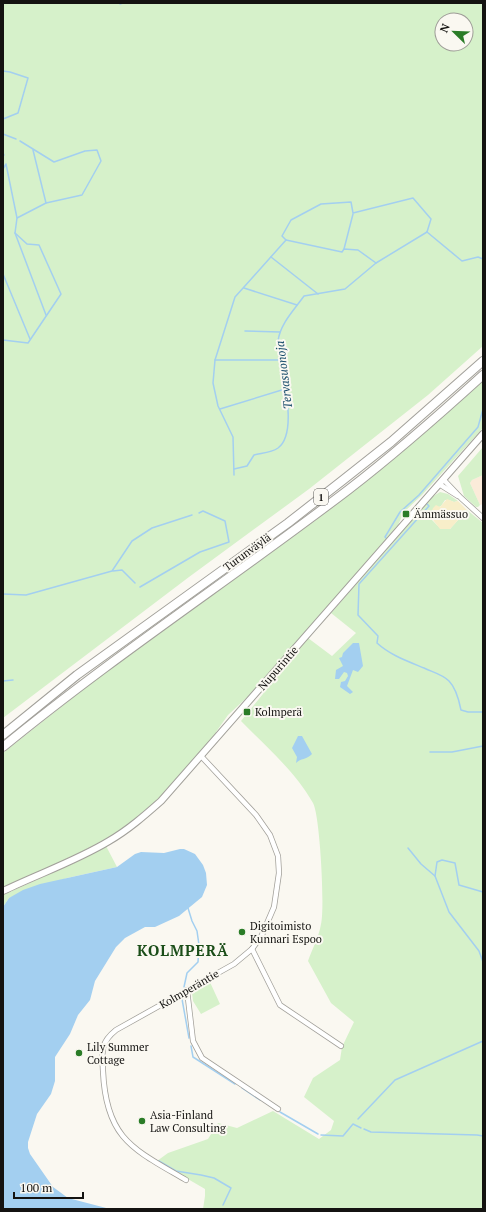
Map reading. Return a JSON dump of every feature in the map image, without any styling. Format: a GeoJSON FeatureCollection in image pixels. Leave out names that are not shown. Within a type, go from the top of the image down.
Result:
{"type":"FeatureCollection","features":[{"type":"Feature","properties":{"kind":"highway","name":"Turunväylä"},"geometry":{"type":"LineString","coordinates":[[3,734],[77,675],[282,527],[337,485],[391,442],[483,361]]}},
{"type":"Feature","properties":{"kind":"highway","name":"Turunväylä"},"geometry":{"type":"LineString","coordinates":[[3,747],[86,682],[350,489],[483,375]]}},
{"type":"Feature","properties":{"kind":"main road","name":"Nupurintie"},"geometry":{"type":"LineString","coordinates":[[3,891],[76,858],[109,841],[137,822],[160,801],[483,434]]}},
{"type":"Feature","properties":{"kind":"street"},"geometry":{"type":"LineString","coordinates":[[443,479],[483,518]]}},
{"type":"Feature","properties":{"kind":"street"},"geometry":{"type":"LineString","coordinates":[[439,484],[461,498]]}},
{"type":"Feature","properties":{"kind":"street","name":"Kolmperäntie"},"geometry":{"type":"LineString","coordinates":[[186,1180],[140,1152],[129,1143],[117,1127],[111,1118],[107,1105],[103,1080],[102,1058],[105,1040],[113,1033],[234,964],[252,949],[262,935],[274,907],[279,873],[278,856],[270,835],[256,815],[201,756]]}},
{"type":"Feature","properties":{"kind":"street"},"geometry":{"type":"LineString","coordinates":[[252,949],[280,1005],[341,1046]]}},
{"type":"Feature","properties":{"kind":"street"},"geometry":{"type":"LineString","coordinates":[[187,990],[193,1041],[202,1058],[278,1109]]}},
{"type":"Feature","properties":{"kind":"shaded area"},"geometry":{"type":"Polygon","coordinates":[[[483,475],[483,504],[480,505],[470,483],[472,480],[483,475]]]}},
{"type":"Feature","properties":{"kind":"green space"},"geometry":{"type":"Polygon","coordinates":[[[3,3],[483,3],[483,346],[428,395],[309,489],[189,577],[3,718],[3,3]]]}},
{"type":"Feature","properties":{"kind":"green space"},"geometry":{"type":"Polygon","coordinates":[[[483,381],[483,428],[422,495],[404,512],[398,525],[390,535],[254,691],[228,715],[194,761],[156,801],[120,831],[85,850],[3,889],[3,753],[95,680],[316,520],[417,439],[483,381]]]}},
{"type":"Feature","properties":{"kind":"green space"},"geometry":{"type":"Polygon","coordinates":[[[483,447],[483,475],[472,480],[470,483],[480,505],[476,507],[464,496],[458,476],[483,447]]]}},
{"type":"Feature","properties":{"kind":"green space"},"geometry":{"type":"Polygon","coordinates":[[[440,492],[448,494],[458,501],[454,502],[445,500],[439,507],[432,520],[440,528],[450,529],[467,510],[483,523],[483,1209],[203,1209],[205,1189],[157,1161],[168,1153],[208,1139],[218,1123],[237,1128],[273,1111],[319,1139],[331,1130],[334,1121],[304,1097],[313,1078],[340,1060],[342,1047],[354,1022],[331,1003],[308,961],[319,934],[322,915],[320,843],[316,811],[313,803],[298,780],[241,721],[308,638],[332,656],[356,633],[331,613],[432,497],[440,492]]]}},
{"type":"Feature","properties":{"kind":"green space"},"geometry":{"type":"Polygon","coordinates":[[[106,846],[117,867],[67,878],[9,898],[3,907],[3,895],[81,860],[106,846]]]}},
{"type":"Feature","properties":{"kind":"green space"},"geometry":{"type":"Polygon","coordinates":[[[209,980],[220,1004],[201,1014],[193,1001],[192,993],[195,992],[194,988],[209,980]]]}},
{"type":"Feature","properties":{"kind":"sand"},"geometry":{"type":"Polygon","coordinates":[[[447,499],[454,502],[458,501],[467,510],[450,529],[440,529],[430,516],[436,505],[440,507],[447,499]]]}},
{"type":"Feature","properties":{"kind":"water"},"geometry":{"type":"Polygon","coordinates":[[[353,643],[359,643],[363,666],[358,672],[353,670],[347,686],[353,692],[350,694],[340,687],[341,682],[345,681],[348,676],[347,673],[344,672],[339,679],[335,679],[336,670],[343,666],[339,658],[342,657],[343,653],[353,643]]]}},
{"type":"Feature","properties":{"kind":"water"},"geometry":{"type":"Polygon","coordinates":[[[298,736],[302,736],[312,754],[296,763],[297,757],[292,748],[298,736]]]}},
{"type":"Feature","properties":{"kind":"water","name":"Kolmperä"},"geometry":{"type":"Polygon","coordinates":[[[184,849],[195,854],[203,865],[206,873],[207,885],[202,897],[179,916],[155,927],[145,927],[125,938],[116,947],[95,981],[90,1000],[78,1015],[70,1034],[55,1057],[55,1081],[51,1094],[37,1114],[28,1142],[30,1154],[53,1187],[68,1198],[110,1209],[3,1209],[3,907],[9,898],[23,890],[40,884],[117,867],[135,854],[141,852],[164,853],[184,849]]]}},
{"type":"Feature","properties":{"kind":"waterway"},"geometry":{"type":"LineString","coordinates":[[3,71],[28,78],[18,113],[3,119]]}},
{"type":"Feature","properties":{"kind":"waterway"},"geometry":{"type":"LineString","coordinates":[[3,134],[16,139]]}},
{"type":"Feature","properties":{"kind":"waterway"},"geometry":{"type":"LineString","coordinates":[[17,218],[46,203],[82,195],[101,161],[97,150],[85,151],[54,162],[20,141]]}},
{"type":"Feature","properties":{"kind":"waterway"},"geometry":{"type":"LineString","coordinates":[[33,150],[46,203]]}},
{"type":"Feature","properties":{"kind":"waterway"},"geometry":{"type":"LineString","coordinates":[[3,169],[6,164],[17,218],[15,233],[27,244],[39,245],[61,294],[28,343],[3,340]]}},
{"type":"Feature","properties":{"kind":"waterway"},"geometry":{"type":"LineString","coordinates":[[234,475],[233,437],[218,406],[213,383],[215,360],[235,297],[286,240],[282,236],[291,220],[321,204],[351,202],[353,213],[413,198],[431,219],[427,232]]}},
{"type":"Feature","properties":{"kind":"waterway"},"geometry":{"type":"LineString","coordinates":[[344,249],[353,214]]}},
{"type":"Feature","properties":{"kind":"waterway","name":"Tervasuonoja"},"geometry":{"type":"LineString","coordinates":[[427,232],[462,261],[478,257],[483,259]]}},
{"type":"Feature","properties":{"kind":"waterway","name":"Tervasuonoja"},"geometry":{"type":"LineString","coordinates":[[234,469],[247,466],[254,455],[275,450],[284,441],[287,430],[288,405],[278,341],[284,323],[304,296],[345,289],[376,263],[427,232]]}},
{"type":"Feature","properties":{"kind":"waterway"},"geometry":{"type":"LineString","coordinates":[[15,233],[46,315]]}},
{"type":"Feature","properties":{"kind":"waterway"},"geometry":{"type":"LineString","coordinates":[[286,240],[342,252],[344,249],[358,250],[376,263]]}},
{"type":"Feature","properties":{"kind":"waterway"},"geometry":{"type":"LineString","coordinates":[[271,257],[318,294]]}},
{"type":"Feature","properties":{"kind":"waterway"},"geometry":{"type":"LineString","coordinates":[[3,274],[30,339]]}},
{"type":"Feature","properties":{"kind":"waterway"},"geometry":{"type":"LineString","coordinates":[[244,288],[297,305]]}},
{"type":"Feature","properties":{"kind":"waterway"},"geometry":{"type":"LineString","coordinates":[[245,331],[280,332]]}},
{"type":"Feature","properties":{"kind":"waterway"},"geometry":{"type":"LineString","coordinates":[[215,360],[280,360]]}},
{"type":"Feature","properties":{"kind":"waterway"},"geometry":{"type":"LineString","coordinates":[[220,409],[285,389]]}},
{"type":"Feature","properties":{"kind":"waterway"},"geometry":{"type":"LineString","coordinates":[[386,538],[385,537],[400,512],[419,495],[478,427],[483,409]]}},
{"type":"Feature","properties":{"kind":"waterway"},"geometry":{"type":"LineString","coordinates":[[427,504],[429,506],[359,584],[358,615],[378,636],[377,643],[387,651],[440,675],[449,681],[458,698],[461,710],[468,712],[483,712]]}},
{"type":"Feature","properties":{"kind":"waterway"},"geometry":{"type":"LineString","coordinates":[[140,587],[200,552],[229,542],[225,521],[203,511],[199,513]]}},
{"type":"Feature","properties":{"kind":"waterway"},"geometry":{"type":"LineString","coordinates":[[3,594],[26,595],[112,571],[132,541],[152,528],[192,515]]}},
{"type":"Feature","properties":{"kind":"waterway"},"geometry":{"type":"LineString","coordinates":[[113,571],[122,570],[135,583]]}},
{"type":"Feature","properties":{"kind":"waterway"},"geometry":{"type":"LineString","coordinates":[[3,681],[13,680]]}},
{"type":"Feature","properties":{"kind":"waterway"},"geometry":{"type":"LineString","coordinates":[[430,752],[452,752],[483,746]]}},
{"type":"Feature","properties":{"kind":"waterway"},"geometry":{"type":"LineString","coordinates":[[408,848],[421,864],[435,876],[449,912],[479,951],[483,962]]}},
{"type":"Feature","properties":{"kind":"waterway"},"geometry":{"type":"LineString","coordinates":[[435,876],[437,862],[442,860],[455,863],[459,885],[483,892]]}},
{"type":"Feature","properties":{"kind":"waterway"},"geometry":{"type":"LineString","coordinates":[[184,987],[187,973],[198,962],[199,945],[197,931],[188,908]]}},
{"type":"Feature","properties":{"kind":"waterway"},"geometry":{"type":"LineString","coordinates":[[185,994],[182,999],[189,1038]]}},
{"type":"Feature","properties":{"kind":"waterway"},"geometry":{"type":"LineString","coordinates":[[358,1119],[395,1080],[483,1041]]}},
{"type":"Feature","properties":{"kind":"waterway"},"geometry":{"type":"LineString","coordinates":[[191,1046],[193,1057],[235,1084]]}},
{"type":"Feature","properties":{"kind":"waterway"},"geometry":{"type":"LineString","coordinates":[[242,1088],[260,1100]]}},
{"type":"Feature","properties":{"kind":"waterway"},"geometry":{"type":"LineString","coordinates":[[280,1112],[318,1134]]}},
{"type":"Feature","properties":{"kind":"waterway"},"geometry":{"type":"LineString","coordinates":[[321,1135],[343,1136],[353,1124],[361,1128]]}},
{"type":"Feature","properties":{"kind":"waterway"},"geometry":{"type":"LineString","coordinates":[[364,1129],[371,1132],[483,1136]]}},
{"type":"Feature","properties":{"kind":"waterway"},"geometry":{"type":"LineString","coordinates":[[159,1161],[176,1171],[214,1178],[231,1188],[223,1205]]}},
{"type":"Feature","properties":{"kind":"place","name":"Ämmässuo"},"geometry":{"type":"Point","coordinates":[406,514]}},
{"type":"Feature","properties":{"kind":"place","name":"Kolmperä"},"geometry":{"type":"Point","coordinates":[247,712]}},
{"type":"Feature","properties":{"kind":"place","name":"Digitoimisto Kunnari Espoo"},"geometry":{"type":"Point","coordinates":[242,932]}},
{"type":"Feature","properties":{"kind":"place","name":"Lily Summer Cottage"},"geometry":{"type":"Point","coordinates":[79,1053]}},
{"type":"Feature","properties":{"kind":"place","name":"Asia-Finland Law Consulting"},"geometry":{"type":"Point","coordinates":[142,1121]}},
{"type":"Feature","properties":{"kind":"district","name":"KOLMPERÄ"},"geometry":{"type":"Point","coordinates":[183,951]}}]}
